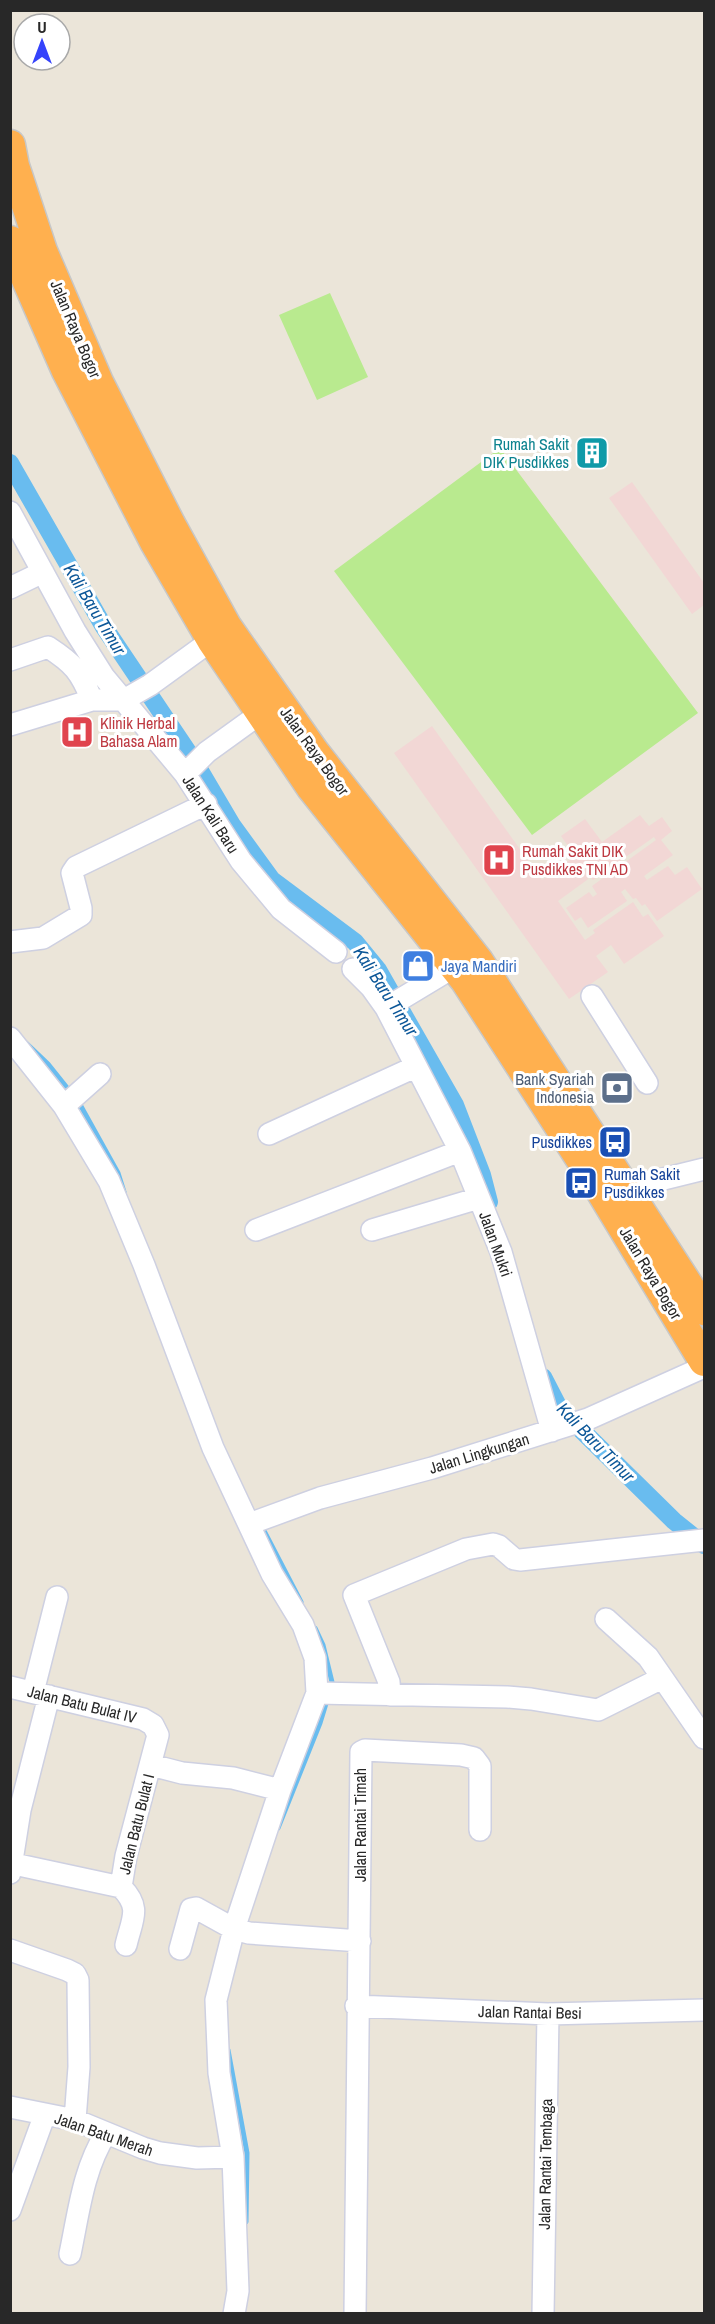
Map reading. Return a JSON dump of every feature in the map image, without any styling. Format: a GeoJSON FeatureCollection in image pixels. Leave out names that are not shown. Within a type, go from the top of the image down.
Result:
{"type":"FeatureCollection","features":[{"type":"Feature","properties":{"kind":"highway","name":"Jalan Raya Bogor"},"geometry":{"type":"LineString","coordinates":[[10,145],[14,166],[42,251],[103,392],[170,524],[226,626],[322,782],[454,967],[519,1042]]}},
{"type":"Feature","properties":{"kind":"highway","name":"Jalan Raya Bogor"},"geometry":{"type":"LineString","coordinates":[[10,241],[67,371],[155,542],[212,640],[261,714],[478,961],[519,1042],[616,1194],[705,1361]]}},
{"type":"Feature","properties":{"kind":"highway","name":"Jalan Raya Bogor"},"geometry":{"type":"LineString","coordinates":[[616,1194],[705,1310]]}},
{"type":"Feature","properties":{"kind":"street","name":"Jalan Kali Baru"},"geometry":{"type":"LineString","coordinates":[[10,512],[75,631],[125,699],[185,774],[241,861],[281,909],[336,952]]}},
{"type":"Feature","properties":{"kind":"street"},"geometry":{"type":"LineString","coordinates":[[10,588],[43,572]]}},
{"type":"Feature","properties":{"kind":"street"},"geometry":{"type":"LineString","coordinates":[[10,725],[92,700],[125,699],[150,685],[212,640]]}},
{"type":"Feature","properties":{"kind":"street"},"geometry":{"type":"LineString","coordinates":[[10,660],[48,647],[67,659],[81,674],[92,700]]}},
{"type":"Feature","properties":{"kind":"street"},"geometry":{"type":"LineString","coordinates":[[185,774],[207,752],[261,714]]}},
{"type":"Feature","properties":{"kind":"street"},"geometry":{"type":"LineString","coordinates":[[10,942],[43,938],[81,915],[72,873],[76,867],[206,804]]}},
{"type":"Feature","properties":{"kind":"street"},"geometry":{"type":"LineString","coordinates":[[395,1003],[454,967]]}},
{"type":"Feature","properties":{"kind":"street"},"geometry":{"type":"LineString","coordinates":[[269,1134],[415,1067],[395,1003],[371,987],[353,969]]}},
{"type":"Feature","properties":{"kind":"street"},"geometry":{"type":"LineString","coordinates":[[592,996],[647,1083]]}},
{"type":"Feature","properties":{"kind":"street"},"geometry":{"type":"LineString","coordinates":[[10,1038],[70,1100],[109,1181],[144,1265],[213,1448],[256,1521],[272,1574],[309,1637],[315,1658],[317,1693],[280,1790],[240,1930],[216,2000],[219,2073],[233,2157],[238,2291],[234,2313]]}},
{"type":"Feature","properties":{"kind":"street","name":"Jalan Mukri"},"geometry":{"type":"LineString","coordinates":[[415,1067],[460,1151],[501,1252],[554,1430]]}},
{"type":"Feature","properties":{"kind":"street"},"geometry":{"type":"LineString","coordinates":[[70,1100],[100,1074]]}},
{"type":"Feature","properties":{"kind":"street"},"geometry":{"type":"LineString","coordinates":[[256,1230],[460,1151]]}},
{"type":"Feature","properties":{"kind":"street"},"geometry":{"type":"LineString","coordinates":[[616,1194],[705,1169]]}},
{"type":"Feature","properties":{"kind":"street"},"geometry":{"type":"LineString","coordinates":[[372,1230],[479,1198]]}},
{"type":"Feature","properties":{"kind":"street","name":"Jalan Lingkungan"},"geometry":{"type":"LineString","coordinates":[[256,1521],[320,1498],[432,1468],[581,1421],[705,1367]]}},
{"type":"Feature","properties":{"kind":"street"},"geometry":{"type":"LineString","coordinates":[[390,1695],[389,1682],[354,1595],[466,1549],[493,1544],[499,1546],[514,1559],[520,1560],[705,1540]]}},
{"type":"Feature","properties":{"kind":"street"},"geometry":{"type":"LineString","coordinates":[[12,1868],[15,1809],[41,1694],[57,1597]]}},
{"type":"Feature","properties":{"kind":"street"},"geometry":{"type":"LineString","coordinates":[[606,1619],[648,1657],[705,1738]]}},
{"type":"Feature","properties":{"kind":"street"},"geometry":{"type":"LineString","coordinates":[[317,1693],[507,1697],[598,1710],[662,1678]]}},
{"type":"Feature","properties":{"kind":"street","name":"Jalan Batu Bulat IV"},"geometry":{"type":"LineString","coordinates":[[10,1687],[143,1719],[153,1725]]}},
{"type":"Feature","properties":{"kind":"street","name":"Jalan Batu Bulat I"},"geometry":{"type":"LineString","coordinates":[[12,1868],[121,1887],[126,1856],[158,1735],[153,1725]]}},
{"type":"Feature","properties":{"kind":"street","name":"Jalan Rantai Timah"},"geometry":{"type":"LineString","coordinates":[[354,2313],[358,2078],[356,2006],[360,1941],[361,1752],[365,1750],[461,1755],[474,1758],[480,1766],[480,1830]]}},
{"type":"Feature","properties":{"kind":"street"},"geometry":{"type":"LineString","coordinates":[[151,1765],[197,1776],[233,1778],[280,1790]]}},
{"type":"Feature","properties":{"kind":"street"},"geometry":{"type":"LineString","coordinates":[[121,1887],[132,1898],[135,1907],[126,1945]]}},
{"type":"Feature","properties":{"kind":"street"},"geometry":{"type":"LineString","coordinates":[[180,1948],[191,1909],[196,1908],[240,1930],[360,1941]]}},
{"type":"Feature","properties":{"kind":"street"},"geometry":{"type":"LineString","coordinates":[[10,1950],[75,1974],[78,1980],[80,2024],[75,2120]]}},
{"type":"Feature","properties":{"kind":"street","name":"Jalan Rantai Besi"},"geometry":{"type":"LineString","coordinates":[[356,2006],[548,2014],[705,2010]]}},
{"type":"Feature","properties":{"kind":"street","name":"Jalan Rantai Tembaga"},"geometry":{"type":"LineString","coordinates":[[543,2313],[548,2014]]}},
{"type":"Feature","properties":{"kind":"street","name":"Jalan Batu Merah"},"geometry":{"type":"LineString","coordinates":[[10,2107],[75,2120],[160,2153],[197,2158],[233,2157]]}},
{"type":"Feature","properties":{"kind":"street"},"geometry":{"type":"LineString","coordinates":[[10,2210],[45,2114]]}},
{"type":"Feature","properties":{"kind":"street"},"geometry":{"type":"LineString","coordinates":[[70,2254],[84,2179],[92,2158],[106,2133]]}},
{"type":"Feature","properties":{"kind":"shaded area"},"geometry":{"type":"Polygon","coordinates":[[[632,482],[704,583],[704,605],[692,614],[609,498],[632,482]]]}},
{"type":"Feature","properties":{"kind":"shaded area","name":"Rumah Sakit DIK Pusdikkes TNI AD"},"geometry":{"type":"Polygon","coordinates":[[[432,726],[542,880],[575,856],[561,836],[585,819],[602,842],[640,815],[649,826],[662,817],[672,831],[661,840],[673,855],[644,876],[647,880],[668,866],[675,875],[687,867],[702,889],[657,921],[645,904],[642,906],[625,889],[621,892],[627,901],[588,928],[581,917],[575,921],[566,908],[589,892],[593,897],[597,894],[592,886],[656,840],[654,837],[593,880],[590,876],[558,901],[585,940],[595,933],[593,930],[633,902],[643,917],[648,914],[664,936],[624,964],[611,945],[596,956],[608,972],[569,999],[394,753],[432,726]]]}},
{"type":"Feature","properties":{"kind":"green space"},"geometry":{"type":"Polygon","coordinates":[[[330,293],[368,377],[317,400],[279,315],[330,293]]]}},
{"type":"Feature","properties":{"kind":"green space"},"geometry":{"type":"Polygon","coordinates":[[[500,448],[698,713],[532,835],[334,571],[500,448]]]}},
{"type":"Feature","properties":{"kind":"waterway","name":"Kali Baru Timur"},"geometry":{"type":"LineString","coordinates":[[10,463],[104,627],[196,764],[232,825],[272,880],[355,942],[378,970],[455,1105],[482,1175],[489,1202]]}},
{"type":"Feature","properties":{"kind":"waterway"},"geometry":{"type":"LineString","coordinates":[[26,1043],[48,1064],[72,1094]]}},
{"type":"Feature","properties":{"kind":"waterway"},"geometry":{"type":"LineString","coordinates":[[78,1101],[118,1173],[124,1192]]}},
{"type":"Feature","properties":{"kind":"waterway","name":"Kali Baru Timur"},"geometry":{"type":"LineString","coordinates":[[543,1377],[559,1408],[674,1521],[704,1545]]}},
{"type":"Feature","properties":{"kind":"waterway"},"geometry":{"type":"LineString","coordinates":[[261,1525],[301,1602]]}},
{"type":"Feature","properties":{"kind":"waterway"},"geometry":{"type":"LineString","coordinates":[[315,1628],[323,1645],[332,1682],[330,1688]]}},
{"type":"Feature","properties":{"kind":"waterway"},"geometry":{"type":"LineString","coordinates":[[278,1828],[328,1697]]}},
{"type":"Feature","properties":{"kind":"waterway"},"geometry":{"type":"LineString","coordinates":[[228,2050],[247,2153],[246,2222]]}},
{"type":"Feature","properties":{"kind":"place","name":"Rumah Sakit DIK Pusdikkes"},"geometry":{"type":"Point","coordinates":[592,453]}},
{"type":"Feature","properties":{"kind":"place","name":"Klinik Herbal Bahasa Alam"},"geometry":{"type":"Point","coordinates":[77,732]}},
{"type":"Feature","properties":{"kind":"place","name":"Rumah Sakit DIK Pusdikkes TNI AD"},"geometry":{"type":"Point","coordinates":[499,860]}},
{"type":"Feature","properties":{"kind":"place","name":"Jaya Mandiri"},"geometry":{"type":"Point","coordinates":[418,966]}},
{"type":"Feature","properties":{"kind":"place","name":"Bank Syariah Indonesia"},"geometry":{"type":"Point","coordinates":[617,1088]}},
{"type":"Feature","properties":{"kind":"place","name":"Pusdikkes"},"geometry":{"type":"Point","coordinates":[615,1142]}},
{"type":"Feature","properties":{"kind":"place","name":"Rumah Sakit Pusdikkes"},"geometry":{"type":"Point","coordinates":[581,1183]}}]}
